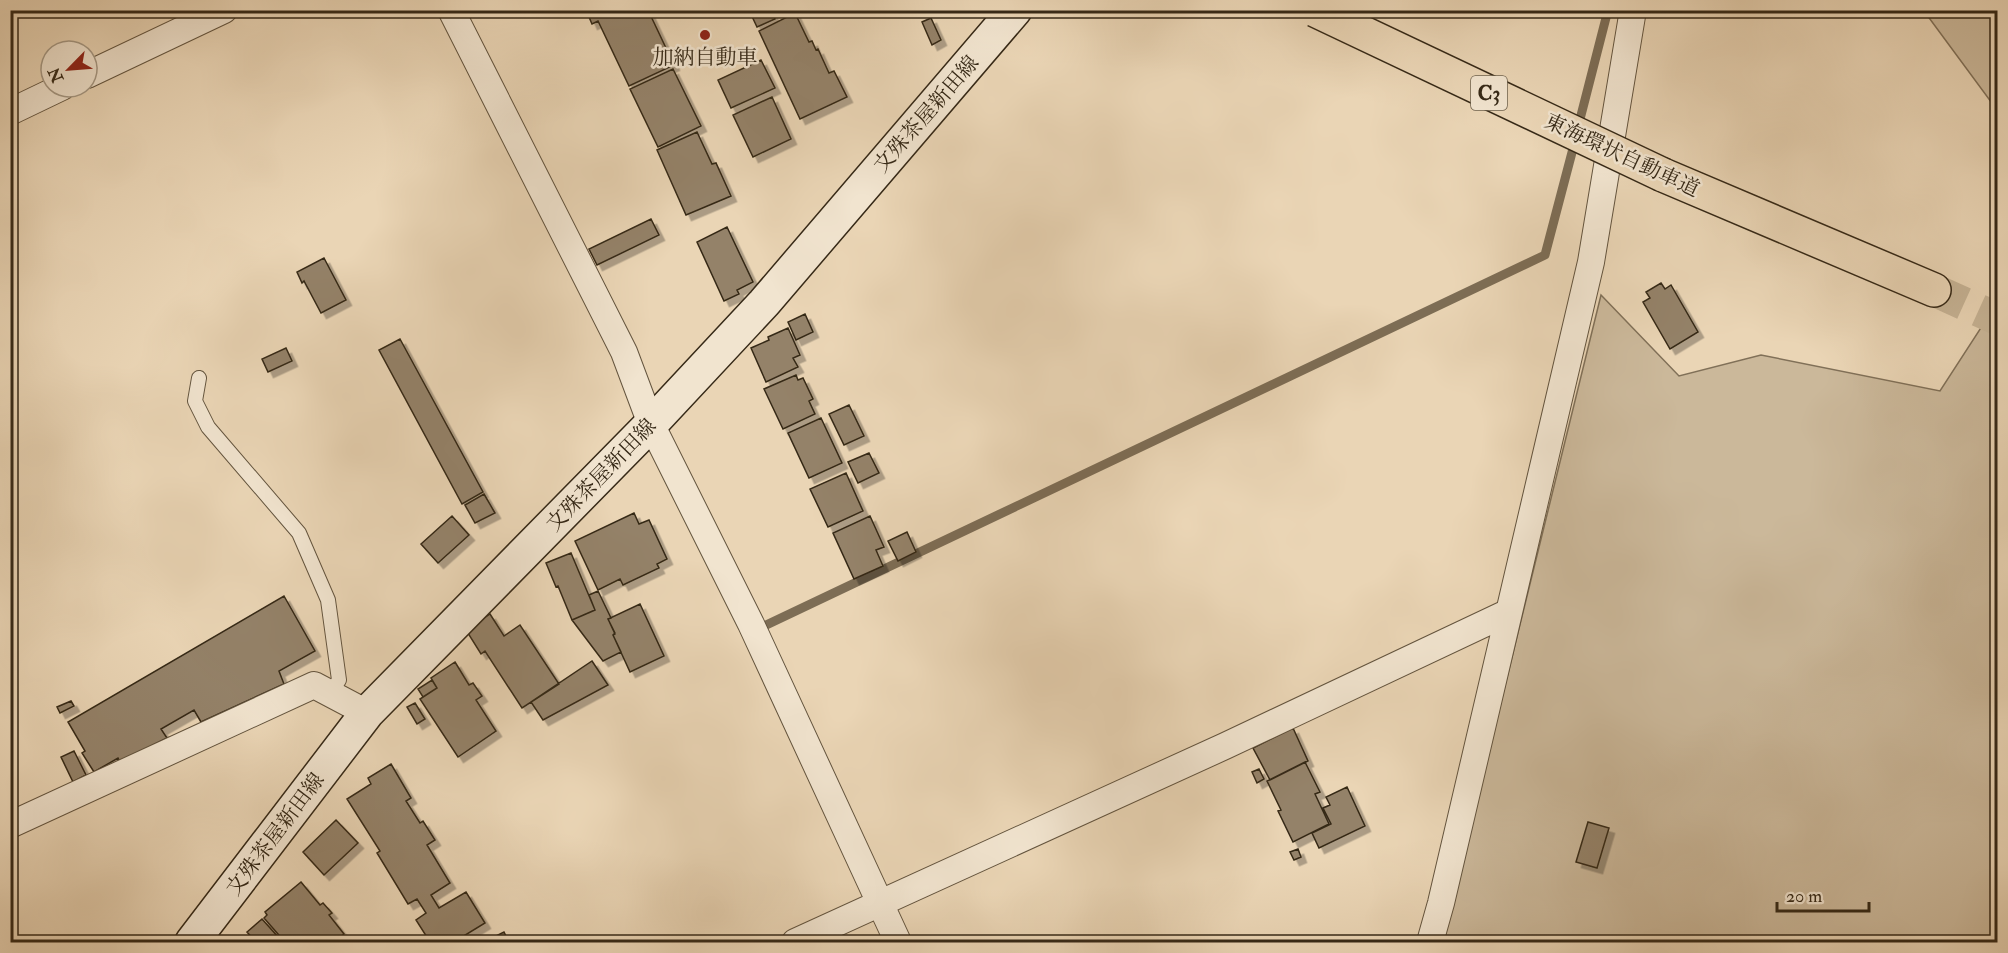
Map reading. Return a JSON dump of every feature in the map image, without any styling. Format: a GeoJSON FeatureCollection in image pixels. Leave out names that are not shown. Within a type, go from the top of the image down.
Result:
{"type":"FeatureCollection","features":[{"type":"Feature","properties":{"kind":"highway","name":"東海環状自動車道"},"geometry":{"type":"LineString","coordinates":[[1315,10],[1663,175],[1934,290]]}},
{"type":"Feature","properties":{"kind":"main road","name":"文殊茶屋新田線"},"geometry":{"type":"LineString","coordinates":[[192,942],[367,713],[651,424],[764,303],[1015,10]]}},
{"type":"Feature","properties":{"kind":"street"},"geometry":{"type":"LineString","coordinates":[[99,69],[224,10]]}},
{"type":"Feature","properties":{"kind":"street"},"geometry":{"type":"LineString","coordinates":[[451,10],[624,352],[651,424],[752,624],[898,942]]}},
{"type":"Feature","properties":{"kind":"street"},"geometry":{"type":"LineString","coordinates":[[1430,942],[1591,262],[1633,10]]}},
{"type":"Feature","properties":{"kind":"street"},"geometry":{"type":"LineString","coordinates":[[10,112],[39,98]]}},
{"type":"Feature","properties":{"kind":"street"},"geometry":{"type":"LineString","coordinates":[[795,942],[1225,746],[1509,612]]}},
{"type":"Feature","properties":{"kind":"street"},"geometry":{"type":"LineString","coordinates":[[10,825],[314,685],[367,713]]}},
{"type":"Feature","properties":{"kind":"lane"},"geometry":{"type":"LineString","coordinates":[[199,378],[195,401],[208,427],[299,533],[327,600],[339,680],[330,694]]}},
{"type":"Feature","properties":{"kind":"shaded area"},"geometry":{"type":"Polygon","coordinates":[[[1924,11],[1997,11],[1997,110],[1924,11]]]}},
{"type":"Feature","properties":{"kind":"shaded area"},"geometry":{"type":"Polygon","coordinates":[[[1601,295],[1679,376],[1761,355],[1940,391],[1997,303],[1997,942],[1442,942],[1601,295]]]}},
{"type":"Feature","properties":{"kind":"building"},"geometry":{"type":"Polygon","coordinates":[[[586,10],[648,10],[674,65],[629,86],[598,21],[592,24],[586,10]]]}},
{"type":"Feature","properties":{"kind":"building"},"geometry":{"type":"Polygon","coordinates":[[[749,10],[770,10],[775,19],[757,27],[749,10]]]}},
{"type":"Feature","properties":{"kind":"building"},"geometry":{"type":"Polygon","coordinates":[[[795,13],[809,42],[812,41],[816,50],[818,49],[829,73],[834,71],[847,97],[800,119],[759,31],[795,13]]]}},
{"type":"Feature","properties":{"kind":"building"},"geometry":{"type":"Polygon","coordinates":[[[931,18],[941,40],[932,45],[922,22],[931,18]]]}},
{"type":"Feature","properties":{"kind":"building"},"geometry":{"type":"Polygon","coordinates":[[[761,60],[775,88],[731,108],[718,80],[761,60]]]}},
{"type":"Feature","properties":{"kind":"building"},"geometry":{"type":"Polygon","coordinates":[[[673,69],[701,126],[658,147],[630,89],[673,69]]]}},
{"type":"Feature","properties":{"kind":"building"},"geometry":{"type":"Polygon","coordinates":[[[772,97],[791,139],[753,157],[733,115],[772,97]]]}},
{"type":"Feature","properties":{"kind":"building"},"geometry":{"type":"Polygon","coordinates":[[[697,132],[712,164],[716,163],[731,196],[686,215],[657,150],[697,132]]]}},
{"type":"Feature","properties":{"kind":"building"},"geometry":{"type":"Polygon","coordinates":[[[651,219],[659,235],[597,265],[589,249],[651,219]]]}},
{"type":"Feature","properties":{"kind":"building"},"geometry":{"type":"Polygon","coordinates":[[[727,227],[753,282],[737,290],[739,294],[724,301],[697,242],[727,227]]]}},
{"type":"Feature","properties":{"kind":"building"},"geometry":{"type":"Polygon","coordinates":[[[324,258],[346,300],[321,313],[297,272],[324,258]]]}},
{"type":"Feature","properties":{"kind":"building"},"geometry":{"type":"Polygon","coordinates":[[[1661,283],[1665,289],[1671,285],[1698,332],[1670,349],[1643,302],[1650,298],[1646,292],[1661,283]]]}},
{"type":"Feature","properties":{"kind":"building"},"geometry":{"type":"Polygon","coordinates":[[[805,314],[813,332],[796,340],[788,322],[805,314]]]}},
{"type":"Feature","properties":{"kind":"building"},"geometry":{"type":"Polygon","coordinates":[[[788,328],[800,355],[793,358],[798,367],[766,382],[751,348],[788,328]]]}},
{"type":"Feature","properties":{"kind":"building"},"geometry":{"type":"Polygon","coordinates":[[[400,339],[483,492],[462,504],[379,350],[400,339]]]}},
{"type":"Feature","properties":{"kind":"building"},"geometry":{"type":"Polygon","coordinates":[[[286,348],[292,361],[268,372],[262,359],[286,348]]]}},
{"type":"Feature","properties":{"kind":"building"},"geometry":{"type":"Polygon","coordinates":[[[796,375],[798,380],[803,378],[813,399],[809,401],[815,414],[783,429],[764,389],[796,375]]]}},
{"type":"Feature","properties":{"kind":"building"},"geometry":{"type":"Polygon","coordinates":[[[849,405],[864,436],[844,445],[829,414],[849,405]]]}},
{"type":"Feature","properties":{"kind":"building"},"geometry":{"type":"Polygon","coordinates":[[[821,418],[842,463],[809,478],[788,433],[821,418]]]}},
{"type":"Feature","properties":{"kind":"building"},"geometry":{"type":"Polygon","coordinates":[[[869,453],[879,473],[858,483],[848,462],[869,453]]]}},
{"type":"Feature","properties":{"kind":"building"},"geometry":{"type":"Polygon","coordinates":[[[846,473],[863,511],[828,527],[810,489],[846,473]]]}},
{"type":"Feature","properties":{"kind":"building"},"geometry":{"type":"Polygon","coordinates":[[[484,494],[495,513],[475,523],[465,505],[484,494]]]}},
{"type":"Feature","properties":{"kind":"building"},"geometry":{"type":"Polygon","coordinates":[[[634,513],[639,524],[649,520],[667,559],[657,564],[659,568],[623,585],[620,579],[598,590],[575,541],[634,513]]]}},
{"type":"Feature","properties":{"kind":"building"},"geometry":{"type":"Polygon","coordinates":[[[452,516],[469,535],[438,563],[421,544],[452,516]]]}},
{"type":"Feature","properties":{"kind":"building"},"geometry":{"type":"Polygon","coordinates":[[[870,516],[884,547],[876,550],[883,566],[854,579],[833,533],[870,516]]]}},
{"type":"Feature","properties":{"kind":"building"},"geometry":{"type":"Polygon","coordinates":[[[907,532],[916,552],[898,561],[888,541],[907,532]]]}},
{"type":"Feature","properties":{"kind":"building"},"geometry":{"type":"Polygon","coordinates":[[[571,553],[595,610],[572,620],[546,563],[571,553]]]}},
{"type":"Feature","properties":{"kind":"building"},"geometry":{"type":"Polygon","coordinates":[[[598,591],[611,618],[608,619],[621,652],[603,661],[572,620],[595,610],[589,595],[598,591]]]}},
{"type":"Feature","properties":{"kind":"building"},"geometry":{"type":"Polygon","coordinates":[[[284,596],[315,651],[279,671],[284,684],[201,722],[194,710],[161,729],[167,738],[120,762],[118,758],[94,772],[82,753],[85,751],[68,722],[284,596]]]}},
{"type":"Feature","properties":{"kind":"building"},"geometry":{"type":"Polygon","coordinates":[[[640,604],[664,656],[630,672],[608,619],[640,604]]]}},
{"type":"Feature","properties":{"kind":"building"},"geometry":{"type":"Polygon","coordinates":[[[490,614],[504,636],[520,625],[559,684],[522,708],[485,651],[481,654],[466,630],[490,614]]]}},
{"type":"Feature","properties":{"kind":"building"},"geometry":{"type":"Polygon","coordinates":[[[592,661],[608,685],[543,720],[531,702],[592,661]]]}},
{"type":"Feature","properties":{"kind":"building"},"geometry":{"type":"Polygon","coordinates":[[[455,662],[469,685],[473,683],[482,696],[476,700],[496,731],[458,757],[420,699],[437,688],[431,678],[455,662]]]}},
{"type":"Feature","properties":{"kind":"building"},"geometry":{"type":"Polygon","coordinates":[[[432,680],[437,688],[423,697],[418,689],[432,680]]]}},
{"type":"Feature","properties":{"kind":"building"},"geometry":{"type":"Polygon","coordinates":[[[71,701],[74,706],[60,713],[57,707],[71,701]]]}},
{"type":"Feature","properties":{"kind":"building"},"geometry":{"type":"Polygon","coordinates":[[[415,703],[425,719],[417,724],[407,707],[415,703]]]}},
{"type":"Feature","properties":{"kind":"building"},"geometry":{"type":"Polygon","coordinates":[[[1293,728],[1308,761],[1270,780],[1253,748],[1293,728]]]}},
{"type":"Feature","properties":{"kind":"building"},"geometry":{"type":"Polygon","coordinates":[[[74,751],[86,775],[73,782],[61,757],[74,751]]]}},
{"type":"Feature","properties":{"kind":"building"},"geometry":{"type":"Polygon","coordinates":[[[1305,762],[1320,792],[1315,794],[1329,824],[1293,842],[1267,781],[1305,762]]]}},
{"type":"Feature","properties":{"kind":"building"},"geometry":{"type":"Polygon","coordinates":[[[391,764],[411,798],[406,801],[420,823],[423,821],[435,840],[427,845],[450,883],[431,895],[439,908],[466,892],[485,923],[454,942],[430,942],[416,920],[426,913],[417,899],[408,904],[377,853],[380,851],[347,799],[371,784],[368,778],[391,764]]]}},
{"type":"Feature","properties":{"kind":"building"},"geometry":{"type":"Polygon","coordinates":[[[1259,769],[1264,779],[1257,783],[1252,772],[1259,769]]]}},
{"type":"Feature","properties":{"kind":"building"},"geometry":{"type":"Polygon","coordinates":[[[1347,787],[1365,826],[1319,848],[1312,833],[1331,824],[1323,808],[1330,805],[1326,797],[1347,787]]]}},
{"type":"Feature","properties":{"kind":"building"},"geometry":{"type":"Polygon","coordinates":[[[336,820],[358,843],[324,875],[303,852],[336,820]]]}},
{"type":"Feature","properties":{"kind":"building"},"geometry":{"type":"Polygon","coordinates":[[[1588,822],[1609,828],[1597,868],[1576,862],[1588,822]]]}},
{"type":"Feature","properties":{"kind":"building"},"geometry":{"type":"Polygon","coordinates":[[[1298,849],[1301,857],[1294,860],[1290,852],[1298,849]]]}},
{"type":"Feature","properties":{"kind":"building"},"geometry":{"type":"Polygon","coordinates":[[[301,882],[320,905],[323,903],[332,913],[329,915],[344,934],[334,942],[285,942],[264,918],[267,915],[265,912],[301,882]]]}},
{"type":"Feature","properties":{"kind":"building"},"geometry":{"type":"Polygon","coordinates":[[[262,919],[279,938],[274,942],[256,942],[247,932],[262,919]]]}},
{"type":"Feature","properties":{"kind":"building"},"geometry":{"type":"Polygon","coordinates":[[[504,932],[509,942],[484,942],[504,932]]]}},
{"type":"Feature","properties":{"kind":"waterway"},"geometry":{"type":"LineString","coordinates":[[1578,127],[1608,10]]}},
{"type":"Feature","properties":{"kind":"waterway"},"geometry":{"type":"LineString","coordinates":[[760,628],[1545,255],[1575,141]]}},
{"type":"Feature","properties":{"kind":"tunnel"},"geometry":{"type":"LineString","coordinates":[[1934,290],[1998,319]]}},
{"type":"Feature","properties":{"kind":"place","name":"加納自動車"},"geometry":{"type":"Point","coordinates":[705,35]}}]}
